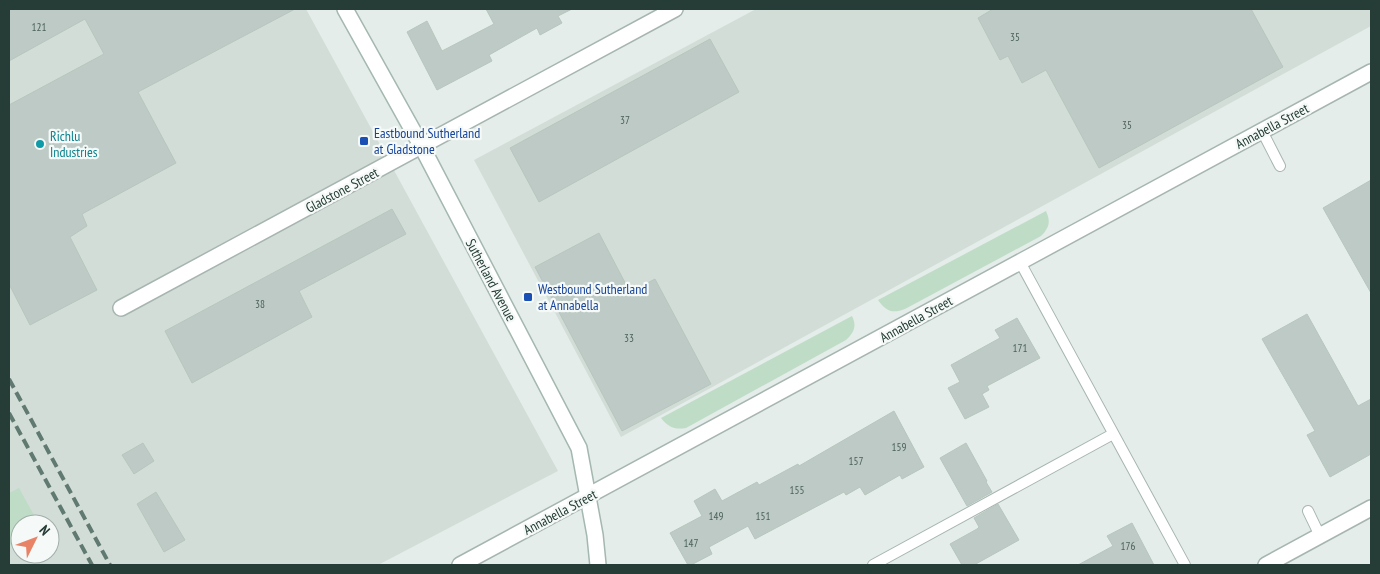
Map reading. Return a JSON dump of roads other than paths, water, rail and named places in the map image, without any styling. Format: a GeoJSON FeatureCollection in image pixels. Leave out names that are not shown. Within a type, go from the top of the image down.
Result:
{"type":"FeatureCollection","features":[{"type":"Feature","properties":{"kind":"street","name":"Sutherland Avenue"},"geometry":{"type":"LineString","coordinates":[[345,9],[422,147],[579,448],[595,535],[598,565]]}},
{"type":"Feature","properties":{"kind":"street","name":"Gladstone Street"},"geometry":{"type":"LineString","coordinates":[[640,28],[654,9]]}},
{"type":"Feature","properties":{"kind":"street","name":"Gladstone Street"},"geometry":{"type":"LineString","coordinates":[[122,308],[675,9]]}},
{"type":"Feature","properties":{"kind":"street","name":"Annabella Street"},"geometry":{"type":"LineString","coordinates":[[460,565],[1371,72]]}},
{"type":"Feature","properties":{"kind":"street"},"geometry":{"type":"LineString","coordinates":[[1266,565],[1371,508]]}},
{"type":"Feature","properties":{"kind":"lane"},"geometry":{"type":"LineString","coordinates":[[1262,131],[1280,166]]}},
{"type":"Feature","properties":{"kind":"lane"},"geometry":{"type":"LineString","coordinates":[[1020,262],[1184,565]]}},
{"type":"Feature","properties":{"kind":"lane"},"geometry":{"type":"LineString","coordinates":[[872,565],[1113,434]]}},
{"type":"Feature","properties":{"kind":"lane"},"geometry":{"type":"LineString","coordinates":[[1308,511],[1320,536]]}},
{"type":"Feature","properties":{"kind":"railway"},"geometry":{"type":"LineString","coordinates":[[9,379],[110,565]]}},
{"type":"Feature","properties":{"kind":"railway"},"geometry":{"type":"LineString","coordinates":[[9,413],[92,565]]}},
{"type":"Feature","properties":{"kind":"place","name":"Eastbound Sutherland at Gladstone"},"geometry":{"type":"Point","coordinates":[364,141]}},
{"type":"Feature","properties":{"kind":"place","name":"Richlu Industries"},"geometry":{"type":"Point","coordinates":[40,144]}},
{"type":"Feature","properties":{"kind":"place","name":"Westbound Sutherland at Annabella"},"geometry":{"type":"Point","coordinates":[528,297]}}]}
